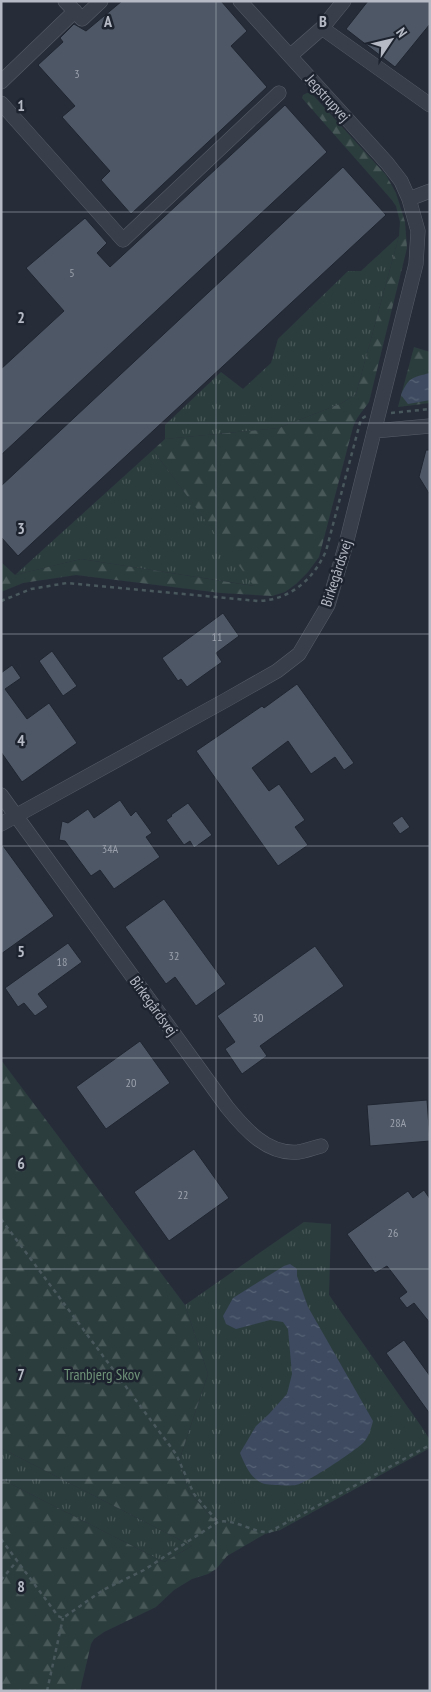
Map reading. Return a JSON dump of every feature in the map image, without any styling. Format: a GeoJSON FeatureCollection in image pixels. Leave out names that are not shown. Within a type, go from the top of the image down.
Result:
{"type":"FeatureCollection","features":[{"type":"Feature","properties":{"kind":"street"},"geometry":{"type":"LineString","coordinates":[[1,82],[70,6],[82,19],[101,1]]}},
{"type":"Feature","properties":{"kind":"street","name":"Jegstrupvej"},"geometry":{"type":"LineString","coordinates":[[240,1],[387,163],[401,181],[409,199]]}},
{"type":"Feature","properties":{"kind":"street"},"geometry":{"type":"LineString","coordinates":[[290,56],[322,28],[344,1]]}},
{"type":"Feature","properties":{"kind":"street"},"geometry":{"type":"LineString","coordinates":[[322,28],[430,106]]}},
{"type":"Feature","properties":{"kind":"street"},"geometry":{"type":"LineString","coordinates":[[1,103],[122,240],[279,93]]}},
{"type":"Feature","properties":{"kind":"street"},"geometry":{"type":"LineString","coordinates":[[409,199],[430,191]]}},
{"type":"Feature","properties":{"kind":"street","name":"Birkegårdsvej"},"geometry":{"type":"LineString","coordinates":[[16,816],[226,700],[277,670],[299,654],[328,605],[346,544],[416,264],[418,231],[409,199]]}},
{"type":"Feature","properties":{"kind":"street"},"geometry":{"type":"LineString","coordinates":[[374,431],[430,426]]}},
{"type":"Feature","properties":{"kind":"street","name":"Birkegårdsvej"},"geometry":{"type":"LineString","coordinates":[[1,794],[226,1107],[242,1125],[258,1139],[276,1149],[296,1152],[321,1146]]}},
{"type":"Feature","properties":{"kind":"street"},"geometry":{"type":"LineString","coordinates":[[1,824],[16,816]]}},
{"type":"Feature","properties":{"kind":"path"},"geometry":{"type":"LineString","coordinates":[[1,601],[31,589],[68,583],[258,601],[269,601],[289,594],[307,580],[323,559],[360,419],[363,416],[430,409]]}},
{"type":"Feature","properties":{"kind":"path"},"geometry":{"type":"LineString","coordinates":[[1,1219],[176,1454],[194,1494],[218,1522]]}},
{"type":"Feature","properties":{"kind":"path"},"geometry":{"type":"LineString","coordinates":[[47,1691],[63,1618],[103,1590],[144,1570],[218,1522],[223,1520],[252,1527],[264,1533],[269,1532],[430,1446]]}},
{"type":"Feature","properties":{"kind":"path"},"geometry":{"type":"LineString","coordinates":[[1,1539],[58,1616],[63,1618]]}},
{"type":"Feature","properties":{"kind":"path"},"geometry":{"type":"LineString","coordinates":[[1,1580],[17,1561]]}},
{"type":"Feature","properties":{"kind":"green space"},"geometry":{"type":"Polygon","coordinates":[[[307,93],[311,93],[386,175],[396,193],[405,222],[407,248],[369,402],[353,427],[319,557],[296,584],[285,592],[272,596],[221,593],[76,575],[23,583],[1,592],[1,562],[15,575],[81,559],[254,586],[153,450],[165,439],[279,428],[342,403],[356,394],[399,236],[400,222],[396,206],[391,199],[302,98],[307,93]]]}},
{"type":"Feature","properties":{"kind":"green space"},"geometry":{"type":"Polygon","coordinates":[[[399,236],[356,394],[342,403],[279,428],[165,439],[165,425],[221,372],[243,389],[271,363],[278,339],[348,271],[361,271],[399,236]]]}},
{"type":"Feature","properties":{"kind":"green space"},"geometry":{"type":"Polygon","coordinates":[[[414,347],[430,352],[430,403],[398,407],[414,347]]]}},
{"type":"Feature","properties":{"kind":"green space"},"geometry":{"type":"Polygon","coordinates":[[[153,450],[255,586],[81,559],[15,575],[153,450]]]}},
{"type":"Feature","properties":{"kind":"green space","name":"Tranbjerg Skov"},"geometry":{"type":"Polygon","coordinates":[[[1,1060],[185,1305],[208,1374],[179,1461],[189,1492],[212,1518],[265,1534],[227,1556],[216,1569],[208,1574],[192,1579],[174,1590],[156,1607],[104,1632],[94,1639],[91,1644],[80,1691],[1,1691],[1,1479],[164,1562],[192,1546],[1,1448],[1,1060]]]}},
{"type":"Feature","properties":{"kind":"green space"},"geometry":{"type":"Polygon","coordinates":[[[304,1222],[331,1224],[329,1295],[421,1426],[430,1440],[430,1448],[280,1530],[265,1534],[212,1518],[189,1492],[179,1461],[208,1374],[185,1305],[304,1222]]]}},
{"type":"Feature","properties":{"kind":"green space"},"geometry":{"type":"Polygon","coordinates":[[[1,1448],[192,1546],[164,1562],[1,1479],[1,1448]]]}},
{"type":"Feature","properties":{"kind":"water"},"geometry":{"type":"Polygon","coordinates":[[[430,373],[430,400],[408,404],[401,395],[406,385],[415,377],[430,373]]]}},
{"type":"Feature","properties":{"kind":"water"},"geometry":{"type":"Polygon","coordinates":[[[290,1264],[297,1269],[297,1276],[308,1307],[373,1421],[370,1432],[364,1442],[331,1466],[296,1485],[272,1485],[260,1482],[252,1476],[240,1453],[256,1426],[287,1394],[292,1374],[288,1329],[283,1322],[270,1320],[236,1329],[226,1324],[223,1316],[233,1298],[290,1264]]]}},
{"type":"Feature","properties":{"kind":"building"},"geometry":{"type":"Polygon","coordinates":[[[122,1],[221,1],[247,31],[231,46],[267,87],[131,214],[101,180],[110,171],[62,117],[75,106],[38,65],[63,42],[60,38],[74,24],[86,31],[122,1]]]}},
{"type":"Feature","properties":{"kind":"building"},"geometry":{"type":"Polygon","coordinates":[[[368,1],[430,1],[430,24],[395,67],[346,29],[368,1]]]}},
{"type":"Feature","properties":{"kind":"building"},"geometry":{"type":"Polygon","coordinates":[[[285,105],[327,152],[1,455],[1,369],[64,311],[26,268],[85,218],[107,243],[97,253],[110,267],[285,105]]]}},
{"type":"Feature","properties":{"kind":"building"},"geometry":{"type":"Polygon","coordinates":[[[343,167],[386,215],[18,556],[1,537],[1,486],[343,167]]]}},
{"type":"Feature","properties":{"kind":"building"},"geometry":{"type":"Polygon","coordinates":[[[426,450],[430,450],[430,495],[419,477],[426,450]]]}},
{"type":"Feature","properties":{"kind":"building"},"geometry":{"type":"Polygon","coordinates":[[[223,613],[239,636],[216,653],[222,662],[187,687],[181,679],[178,681],[162,658],[223,613]]]}},
{"type":"Feature","properties":{"kind":"building"},"geometry":{"type":"Polygon","coordinates":[[[52,651],[77,686],[63,696],[39,661],[52,651]]]}},
{"type":"Feature","properties":{"kind":"building"},"geometry":{"type":"Polygon","coordinates":[[[12,665],[21,678],[5,689],[27,719],[49,703],[77,743],[22,782],[1,752],[1,673],[12,665]]]}},
{"type":"Feature","properties":{"kind":"building"},"geometry":{"type":"Polygon","coordinates":[[[297,684],[354,763],[344,770],[335,757],[311,774],[288,741],[252,768],[269,791],[279,784],[305,820],[295,827],[308,845],[278,866],[196,751],[262,706],[264,708],[297,684]]]}},
{"type":"Feature","properties":{"kind":"building"},"geometry":{"type":"Polygon","coordinates":[[[120,800],[131,816],[136,811],[152,833],[146,837],[160,857],[114,889],[100,870],[91,876],[65,841],[59,840],[62,821],[68,823],[88,809],[94,818],[120,800]]]}},
{"type":"Feature","properties":{"kind":"building"},"geometry":{"type":"Polygon","coordinates":[[[188,803],[212,835],[194,848],[190,841],[184,845],[166,820],[188,803]]]}},
{"type":"Feature","properties":{"kind":"building"},"geometry":{"type":"Polygon","coordinates":[[[402,816],[410,827],[400,834],[392,823],[402,816]]]}},
{"type":"Feature","properties":{"kind":"building"},"geometry":{"type":"Polygon","coordinates":[[[1,843],[54,916],[1,954],[1,843]]]}},
{"type":"Feature","properties":{"kind":"building"},"geometry":{"type":"Polygon","coordinates":[[[164,899],[226,984],[196,1006],[175,977],[166,984],[125,927],[164,899]]]}},
{"type":"Feature","properties":{"kind":"building"},"geometry":{"type":"Polygon","coordinates":[[[68,943],[82,962],[38,994],[48,1007],[35,1016],[24,1003],[18,1007],[5,988],[68,943]]]}},
{"type":"Feature","properties":{"kind":"building"},"geometry":{"type":"Polygon","coordinates":[[[315,946],[344,986],[260,1046],[267,1056],[242,1074],[225,1049],[235,1042],[217,1016],[315,946]]]}},
{"type":"Feature","properties":{"kind":"building"},"geometry":{"type":"Polygon","coordinates":[[[140,1041],[170,1083],[106,1129],[76,1087],[140,1041]]]}},
{"type":"Feature","properties":{"kind":"building"},"geometry":{"type":"Polygon","coordinates":[[[427,1100],[430,1141],[370,1146],[367,1105],[427,1100]]]}},
{"type":"Feature","properties":{"kind":"building"},"geometry":{"type":"Polygon","coordinates":[[[194,1149],[229,1198],[169,1241],[134,1192],[194,1149]]]}},
{"type":"Feature","properties":{"kind":"building"},"geometry":{"type":"Polygon","coordinates":[[[424,1190],[430,1199],[430,1323],[414,1303],[407,1308],[399,1298],[407,1292],[387,1266],[375,1273],[347,1234],[408,1191],[413,1198],[424,1190]]]}},
{"type":"Feature","properties":{"kind":"building"},"geometry":{"type":"Polygon","coordinates":[[[404,1340],[430,1376],[430,1414],[386,1353],[404,1340]]]}}]}
